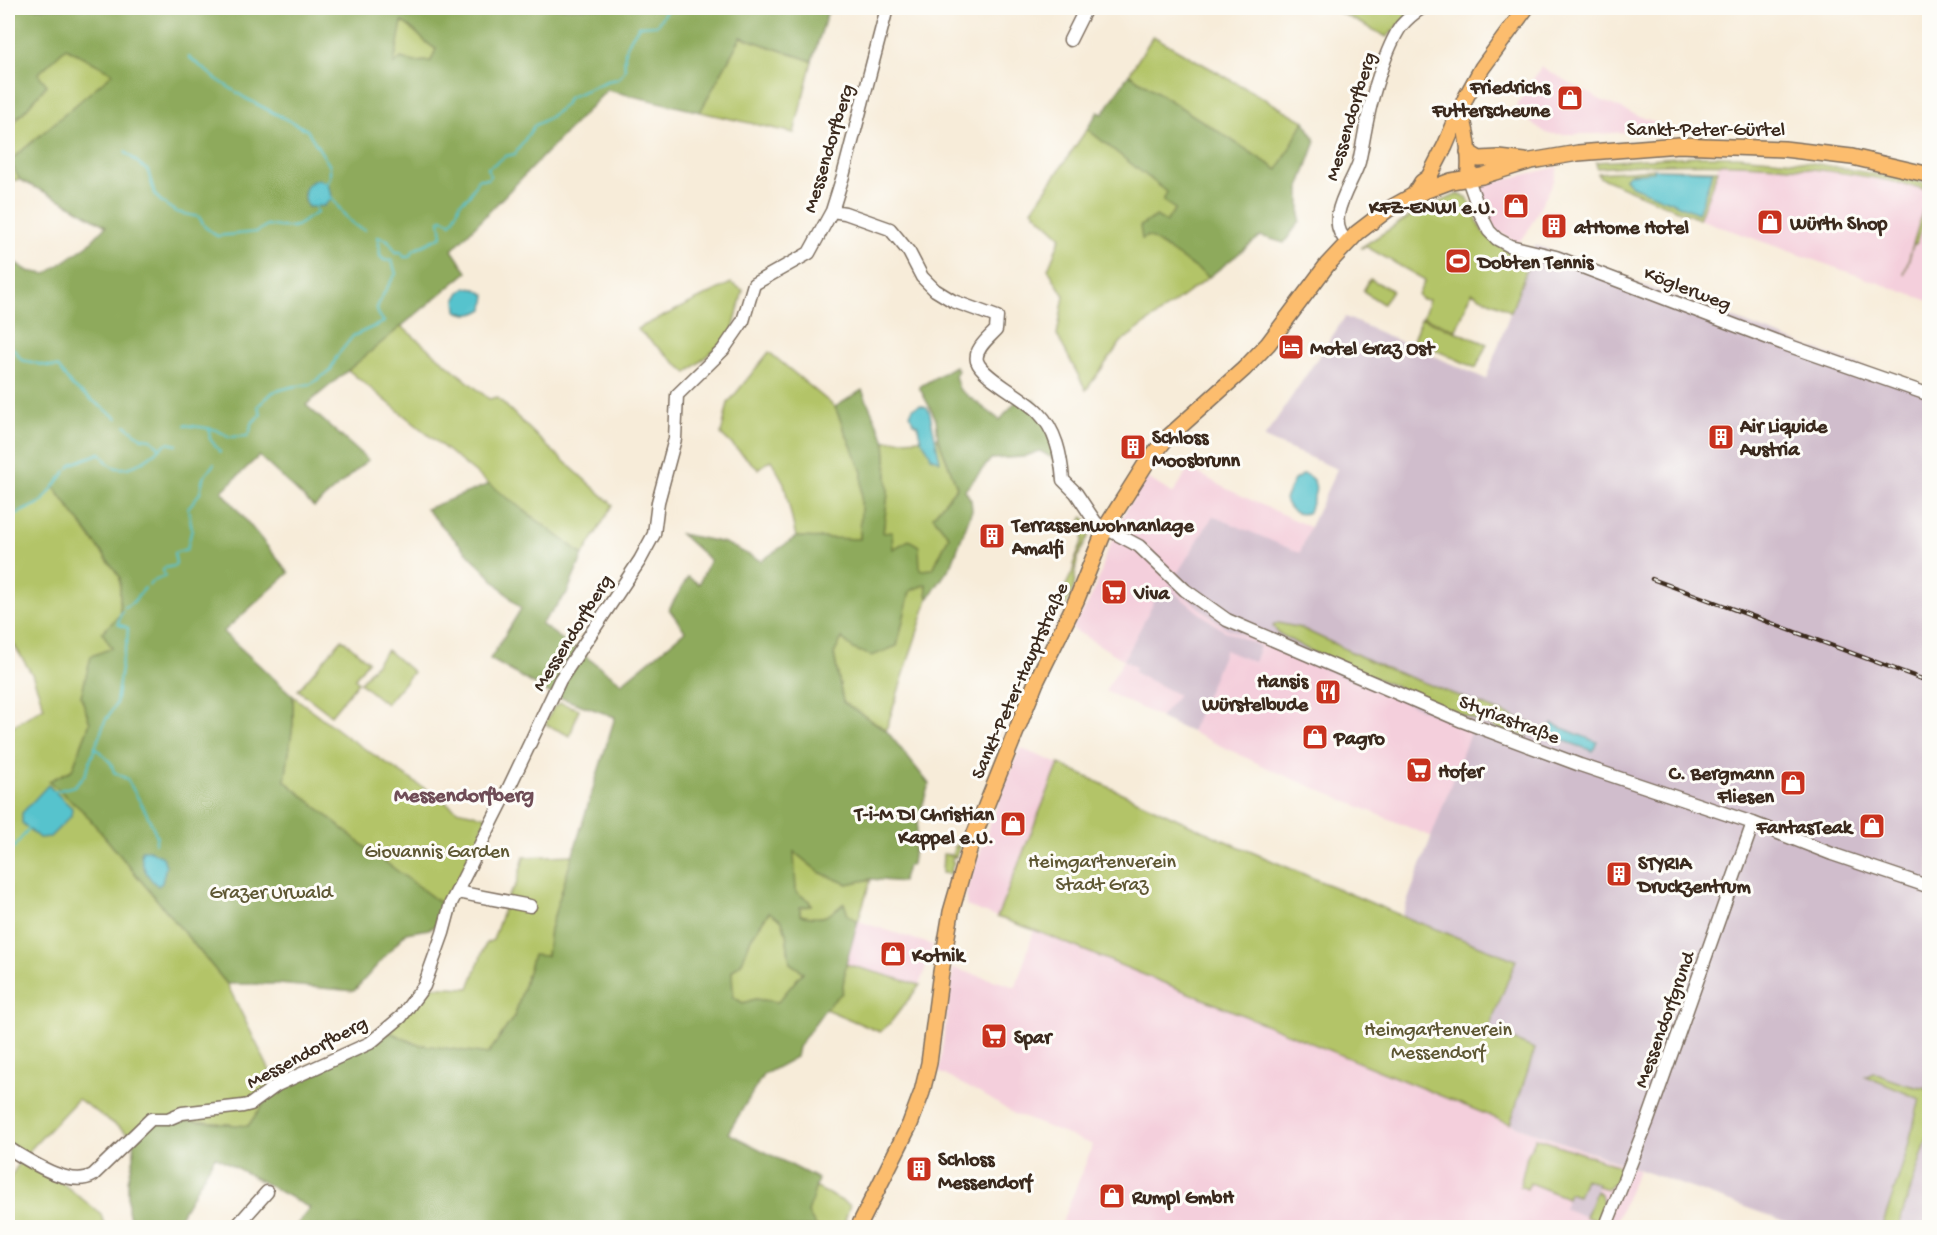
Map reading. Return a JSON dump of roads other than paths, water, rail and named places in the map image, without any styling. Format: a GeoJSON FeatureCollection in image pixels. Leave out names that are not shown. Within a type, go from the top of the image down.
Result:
{"type":"FeatureCollection","features":[{"type":"Feature","properties":{"kind":"main road","name":"Sankt-Peter-Hauptstraße"},"geometry":{"type":"LineString","coordinates":[[858,1227],[910,1124],[922,1092],[929,1063],[951,912],[971,843],[1036,682],[1076,601],[1106,527],[1145,465],[1165,440],[1244,369],[1268,344],[1327,265],[1348,242],[1387,210],[1414,195],[1422,182],[1429,177],[1482,68],[1526,8]]}},
{"type":"Feature","properties":{"kind":"main road"},"geometry":{"type":"LineString","coordinates":[[1457,117],[1464,121],[1470,166],[1468,179]]}},
{"type":"Feature","properties":{"kind":"main road"},"geometry":{"type":"LineString","coordinates":[[1457,117],[1461,165],[1468,179]]}},
{"type":"Feature","properties":{"kind":"main road","name":"Sankt-Peter-Gürtel"},"geometry":{"type":"LineString","coordinates":[[1414,195],[1451,181],[1468,179],[1531,161],[1578,153],[1679,145],[1784,148],[1852,157],[1929,175]]}},
{"type":"Feature","properties":{"kind":"main road"},"geometry":{"type":"LineString","coordinates":[[1468,152],[1479,159],[1531,161]]}},
{"type":"Feature","properties":{"kind":"street","name":"Messendorfberg"},"geometry":{"type":"LineString","coordinates":[[8,1148],[61,1176],[87,1179],[152,1119],[168,1119],[182,1113],[251,1104],[277,1085],[370,1043],[402,1017],[424,986],[451,903],[560,680],[640,560],[654,534],[658,502],[675,439],[677,395],[723,350],[743,321],[754,284],[809,253],[832,211],[887,8]]}},
{"type":"Feature","properties":{"kind":"street"},"geometry":{"type":"LineString","coordinates":[[1070,40],[1086,8]]}},
{"type":"Feature","properties":{"kind":"street","name":"Messendorfberg"},"geometry":{"type":"LineString","coordinates":[[1348,242],[1341,236],[1338,218],[1341,202],[1358,164],[1370,109],[1395,38],[1402,25],[1422,8]]}},
{"type":"Feature","properties":{"kind":"street","name":"Köglerweg"},"geometry":{"type":"LineString","coordinates":[[1468,179],[1489,231],[1497,239],[1510,246],[1557,257],[1785,344],[1929,395]]}},
{"type":"Feature","properties":{"kind":"street","name":"Styriastraße"},"geometry":{"type":"LineString","coordinates":[[832,211],[845,213],[890,229],[909,252],[922,277],[935,290],[952,301],[997,317],[996,330],[984,342],[977,356],[979,365],[996,381],[1039,412],[1058,446],[1063,480],[1066,485],[1076,493],[1096,523],[1139,546],[1185,590],[1227,620],[1462,722],[1929,887]]}},
{"type":"Feature","properties":{"kind":"street","name":"Messendorfgrund"},"geometry":{"type":"LineString","coordinates":[[1605,1227],[1648,1120],[1753,823]]}},
{"type":"Feature","properties":{"kind":"street"},"geometry":{"type":"LineString","coordinates":[[458,892],[530,906]]}},
{"type":"Feature","properties":{"kind":"street"},"geometry":{"type":"LineString","coordinates":[[235,1227],[267,1192]]}},
{"type":"Feature","properties":{"kind":"water"},"geometry":{"type":"Polygon","coordinates":[[[1654,169],[1713,171],[1698,213],[1632,186],[1625,178],[1629,174],[1654,172],[1654,169]]]}},
{"type":"Feature","properties":{"kind":"water"},"geometry":{"type":"Polygon","coordinates":[[[318,179],[327,183],[332,198],[324,206],[308,207],[305,190],[310,183],[318,179]]]}},
{"type":"Feature","properties":{"kind":"water"},"geometry":{"type":"Polygon","coordinates":[[[466,288],[476,289],[486,295],[484,309],[471,314],[457,311],[456,299],[466,288]]]}},
{"type":"Feature","properties":{"kind":"water"},"geometry":{"type":"Polygon","coordinates":[[[920,405],[927,407],[930,414],[940,461],[931,457],[921,439],[918,425],[913,422],[910,415],[913,408],[920,405]]]}},
{"type":"Feature","properties":{"kind":"water"},"geometry":{"type":"Polygon","coordinates":[[[1304,474],[1314,481],[1316,490],[1309,512],[1301,514],[1291,510],[1285,499],[1294,480],[1304,474]]]}},
{"type":"Feature","properties":{"kind":"water"},"geometry":{"type":"Polygon","coordinates":[[[1552,724],[1597,742],[1593,751],[1548,735],[1552,724]]]}},
{"type":"Feature","properties":{"kind":"water"},"geometry":{"type":"Polygon","coordinates":[[[48,785],[72,808],[71,816],[50,837],[39,838],[22,823],[22,813],[48,785]]]}},
{"type":"Feature","properties":{"kind":"water"},"geometry":{"type":"Polygon","coordinates":[[[142,850],[149,850],[163,857],[166,866],[162,883],[158,886],[145,870],[142,850]]]}},
{"type":"Feature","properties":{"kind":"waterway"},"geometry":{"type":"LineString","coordinates":[[185,425],[213,429],[228,437],[247,436],[251,424],[261,414],[258,406],[273,392],[311,384],[330,371],[337,356],[353,336],[384,322],[377,309],[396,274],[392,261],[384,260],[380,256],[377,237],[388,240],[396,252],[409,257],[414,250],[442,236],[440,220],[451,223],[460,203],[470,195],[478,179],[488,179],[490,176],[488,168],[506,156],[515,154],[534,126],[565,105],[568,98],[607,81],[618,79],[625,70],[625,56],[631,37],[639,26],[657,25],[668,8]]}},
{"type":"Feature","properties":{"kind":"waterway"},"geometry":{"type":"LineString","coordinates":[[189,57],[245,98],[307,130],[330,166],[330,178],[326,184]]}},
{"type":"Feature","properties":{"kind":"waterway"},"geometry":{"type":"LineString","coordinates":[[125,152],[148,171],[155,195],[163,203],[176,212],[199,217],[205,227],[217,236],[257,232],[267,225],[296,226],[317,213],[315,205]]}},
{"type":"Feature","properties":{"kind":"waterway"},"geometry":{"type":"LineString","coordinates":[[331,197],[349,221],[365,230]]}},
{"type":"Feature","properties":{"kind":"waterway"},"geometry":{"type":"LineString","coordinates":[[8,345],[16,351],[21,360],[58,367],[72,386],[117,418]]}},
{"type":"Feature","properties":{"kind":"waterway"},"geometry":{"type":"LineString","coordinates":[[125,425],[142,438],[151,439],[160,448]]}},
{"type":"Feature","properties":{"kind":"waterway"},"geometry":{"type":"LineString","coordinates":[[209,429],[210,439],[220,452]]}},
{"type":"Feature","properties":{"kind":"waterway"},"geometry":{"type":"LineString","coordinates":[[69,468],[72,464],[100,453],[110,465],[125,468],[140,463],[167,443],[177,445]]}},
{"type":"Feature","properties":{"kind":"waterway"},"geometry":{"type":"LineString","coordinates":[[149,585],[165,576],[164,568],[174,566],[176,563],[174,553],[187,549],[192,529],[188,508],[200,493],[203,478],[214,464]]}},
{"type":"Feature","properties":{"kind":"waterway"},"geometry":{"type":"LineString","coordinates":[[8,518],[42,502],[66,471]]}},
{"type":"Feature","properties":{"kind":"waterway"},"geometry":{"type":"LineString","coordinates":[[125,607],[133,602],[145,588]]}},
{"type":"Feature","properties":{"kind":"waterway"},"geometry":{"type":"LineString","coordinates":[[53,792],[74,786],[85,775],[105,721],[116,704],[127,643],[128,628],[118,624],[123,611]]}},
{"type":"Feature","properties":{"kind":"waterway"},"geometry":{"type":"LineString","coordinates":[[95,747],[111,763],[114,772],[127,779],[157,836],[155,843]]}},
{"type":"Feature","properties":{"kind":"waterway"},"geometry":{"type":"LineString","coordinates":[[8,855],[30,827]]}},
{"type":"Feature","properties":{"kind":"railway"},"geometry":{"type":"LineString","coordinates":[[1652,579],[1930,682]]}},
{"type":"Feature","properties":{"kind":"place","name":"Friedrichs Futterscheune"},"geometry":{"type":"Point","coordinates":[1570,98]}},
{"type":"Feature","properties":{"kind":"place","name":"KFZ-ENWI e.U."},"geometry":{"type":"Point","coordinates":[1516,206]}},
{"type":"Feature","properties":{"kind":"place","name":"Würth Shop"},"geometry":{"type":"Point","coordinates":[1770,222]}},
{"type":"Feature","properties":{"kind":"place","name":"atHome Hotel"},"geometry":{"type":"Point","coordinates":[1554,226]}},
{"type":"Feature","properties":{"kind":"place","name":"Dobten Tennis"},"geometry":{"type":"Point","coordinates":[1458,261]}},
{"type":"Feature","properties":{"kind":"place","name":"Motel Graz Ost"},"geometry":{"type":"Point","coordinates":[1291,347]}},
{"type":"Feature","properties":{"kind":"place","name":"Air Liquide Austria"},"geometry":{"type":"Point","coordinates":[1721,437]}},
{"type":"Feature","properties":{"kind":"place","name":"Schloss Moosbrunn"},"geometry":{"type":"Point","coordinates":[1133,447]}},
{"type":"Feature","properties":{"kind":"place","name":"Terrassenwohnanlage Amalfi"},"geometry":{"type":"Point","coordinates":[992,536]}},
{"type":"Feature","properties":{"kind":"place","name":"Viva"},"geometry":{"type":"Point","coordinates":[1114,592]}},
{"type":"Feature","properties":{"kind":"place","name":"Hansis Würstelbude"},"geometry":{"type":"Point","coordinates":[1328,692]}},
{"type":"Feature","properties":{"kind":"place","name":"Pagro"},"geometry":{"type":"Point","coordinates":[1315,737]}},
{"type":"Feature","properties":{"kind":"place","name":"Hofer"},"geometry":{"type":"Point","coordinates":[1419,770]}},
{"type":"Feature","properties":{"kind":"place","name":"C. Bergmann Fliesen"},"geometry":{"type":"Point","coordinates":[1793,783]}},
{"type":"Feature","properties":{"kind":"place","name":"T-i-M DI Christian Kappel e.U."},"geometry":{"type":"Point","coordinates":[1013,824]}},
{"type":"Feature","properties":{"kind":"place","name":"FantasTeak"},"geometry":{"type":"Point","coordinates":[1872,826]}},
{"type":"Feature","properties":{"kind":"place","name":"STYRIA Druckzentrum"},"geometry":{"type":"Point","coordinates":[1619,874]}},
{"type":"Feature","properties":{"kind":"place","name":"Kotnik"},"geometry":{"type":"Point","coordinates":[893,954]}},
{"type":"Feature","properties":{"kind":"place","name":"Spar"},"geometry":{"type":"Point","coordinates":[994,1036]}},
{"type":"Feature","properties":{"kind":"place","name":"Schloss Messendorf"},"geometry":{"type":"Point","coordinates":[919,1169]}},
{"type":"Feature","properties":{"kind":"place","name":"Rumpl GmbH"},"geometry":{"type":"Point","coordinates":[1112,1196]}},
{"type":"Feature","properties":{"kind":"district","name":"Messendorfberg"},"geometry":{"type":"Point","coordinates":[464,794]}},
{"type":"Feature","properties":{"kind":"park label","name":"Giovannis Garden"},"geometry":{"type":"Point","coordinates":[437,850]}},
{"type":"Feature","properties":{"kind":"park label","name":"Heimgartenverein Stadt Graz"},"geometry":{"type":"Point","coordinates":[1102,872]}},
{"type":"Feature","properties":{"kind":"park label","name":"Grazer Urwald"},"geometry":{"type":"Point","coordinates":[271,891]}},
{"type":"Feature","properties":{"kind":"park label","name":"Heimgartenverein Messendorf"},"geometry":{"type":"Point","coordinates":[1438,1040]}}]}
